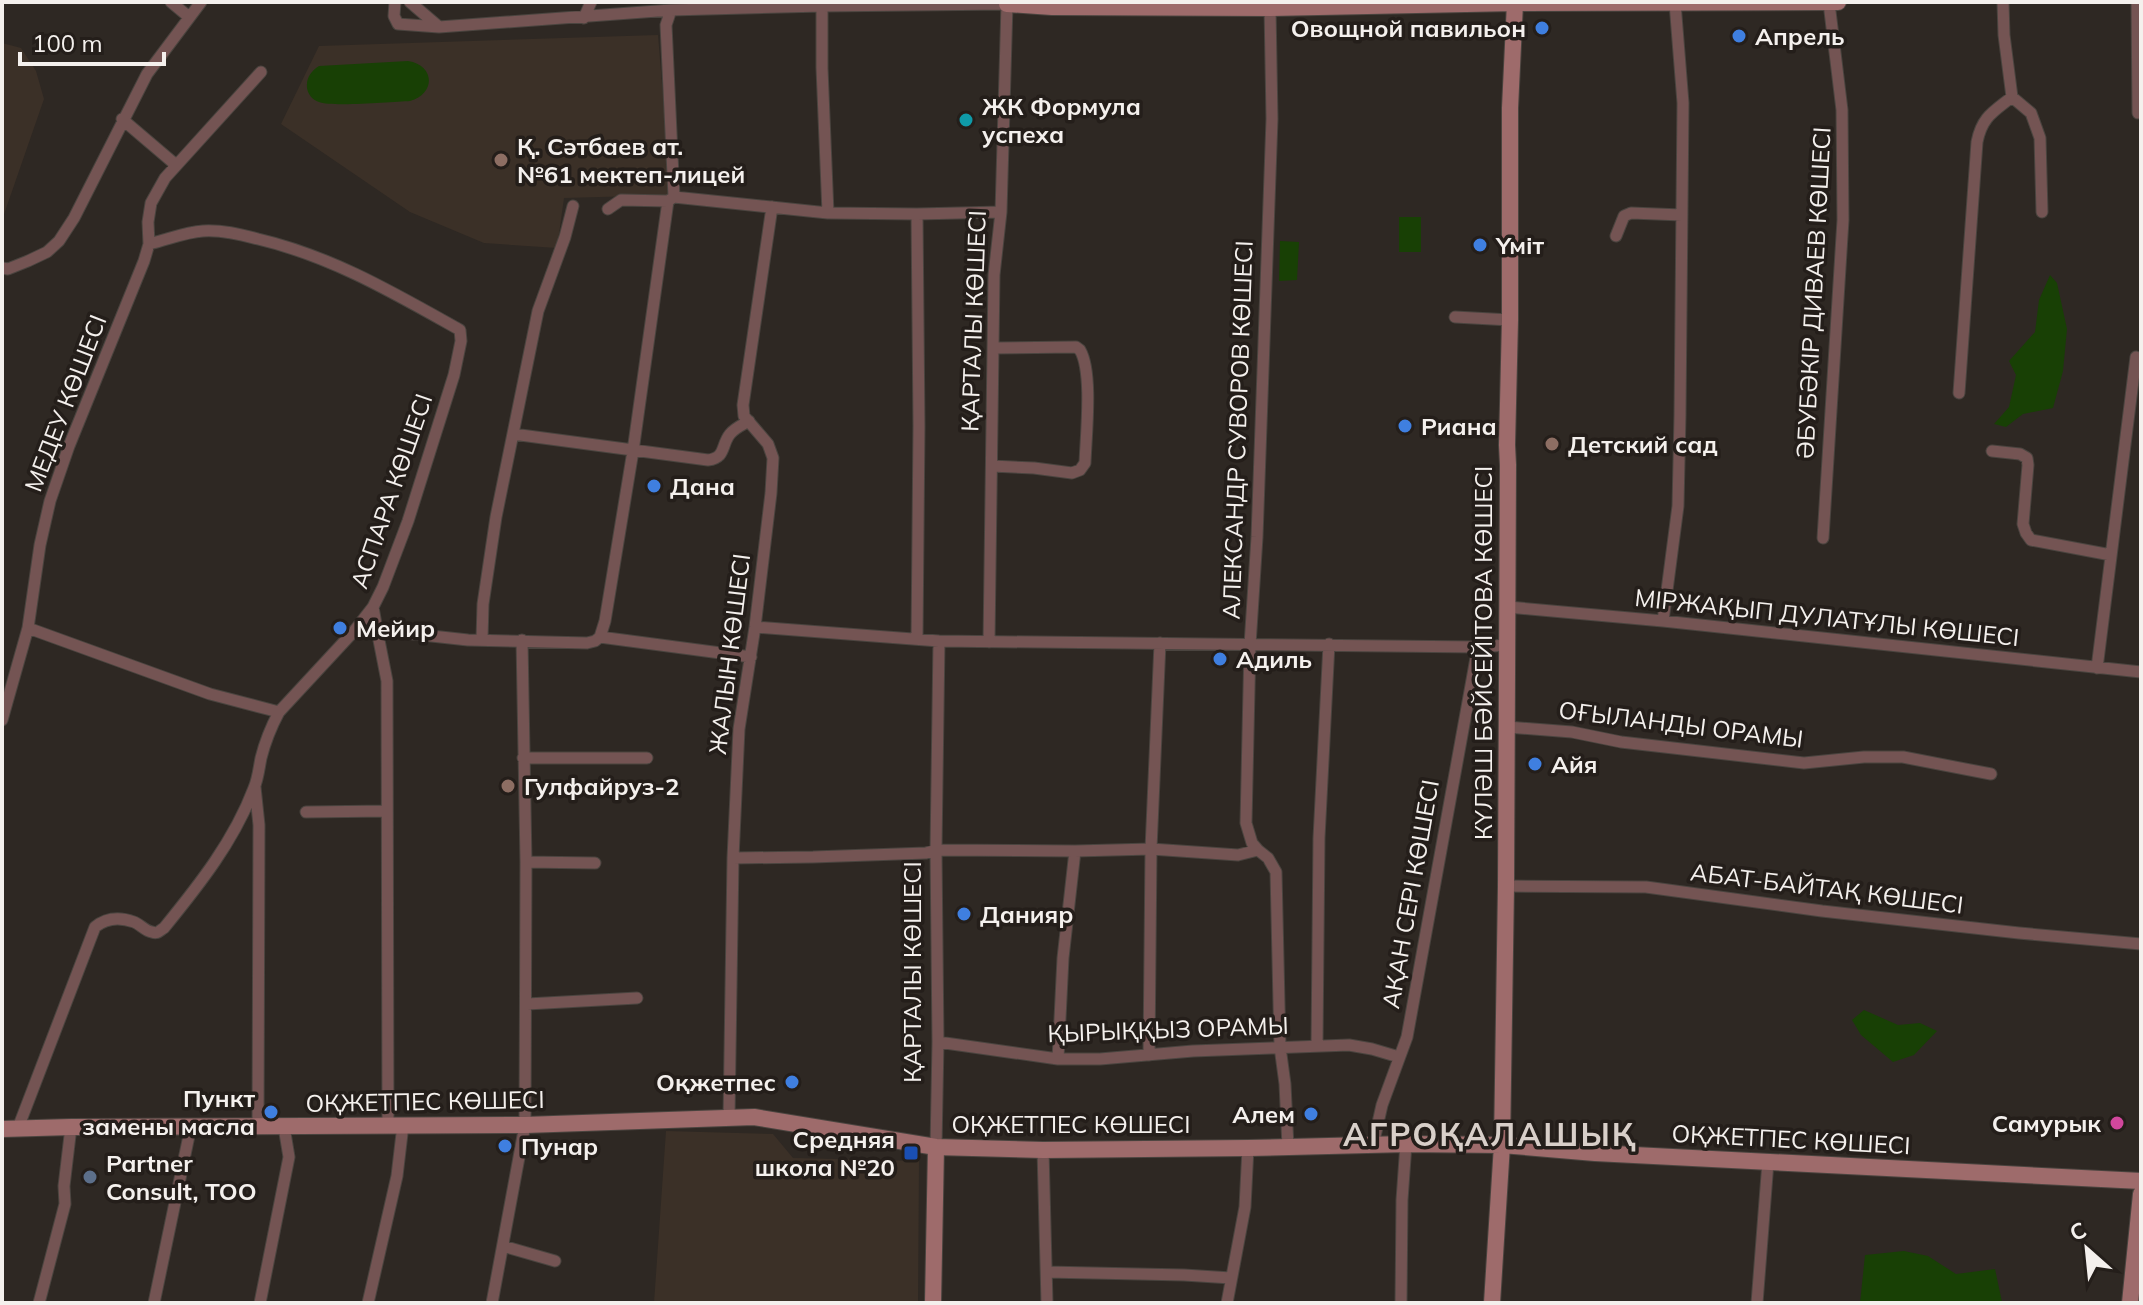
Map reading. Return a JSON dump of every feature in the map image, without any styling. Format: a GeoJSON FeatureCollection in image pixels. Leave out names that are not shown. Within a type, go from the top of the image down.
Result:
{"type":"FeatureCollection","features":[{"type":"Feature","properties":{"kind":"street"},"geometry":{"type":"LineString","coordinates":[[171,2],[189,17]]}},
{"type":"Feature","properties":{"kind":"street"},"geometry":{"type":"LineString","coordinates":[[2,268],[8,269],[47,252],[59,241],[74,218],[147,74],[201,2]]}},
{"type":"Feature","properties":{"kind":"street"},"geometry":{"type":"LineString","coordinates":[[395,2],[394,16],[398,24],[439,27],[671,10],[822,4],[1007,3],[1270,8],[1515,2],[1838,2]]}},
{"type":"Feature","properties":{"kind":"street"},"geometry":{"type":"LineString","coordinates":[[410,2],[439,27]]}},
{"type":"Feature","properties":{"kind":"street"},"geometry":{"type":"LineString","coordinates":[[584,18],[591,2]]}},
{"type":"Feature","properties":{"kind":"street","name":"КҮЛӘШ БӘЙСЕЙІТОВА КӨШЕСІ"},"geometry":{"type":"LineString","coordinates":[[1492,1303],[1502,1145],[1510,108],[1515,2]]}},
{"type":"Feature","properties":{"kind":"street"},"geometry":{"type":"LineString","coordinates":[[2003,2],[2012,97],[2031,113],[2040,138],[2042,212]]}},
{"type":"Feature","properties":{"kind":"street"},"geometry":{"type":"LineString","coordinates":[[2137,2],[2138,113]]}},
{"type":"Feature","properties":{"kind":"street","name":"ҚАРТАЛЫ КӨШЕСІ"},"geometry":{"type":"LineString","coordinates":[[989,642],[994,275],[1001,212],[1007,3]]}},
{"type":"Feature","properties":{"kind":"street"},"geometry":{"type":"LineString","coordinates":[[1663,621],[1678,506],[1683,103],[1675,3]]}},
{"type":"Feature","properties":{"kind":"street","name":"ӘБУБӘКІР ДИВАЕВ КӨШЕСІ"},"geometry":{"type":"LineString","coordinates":[[1823,538],[1843,220],[1842,110],[1829,3]]}},
{"type":"Feature","properties":{"kind":"street"},"geometry":{"type":"LineString","coordinates":[[822,4],[828,213]]}},
{"type":"Feature","properties":{"kind":"street","name":"АЛЕКСАНДР СУВОРОВ КӨШЕСІ"},"geometry":{"type":"LineString","coordinates":[[1270,8],[1272,119],[1250,645],[1246,823],[1252,843],[1276,872],[1280,1047],[1288,1147]]}},
{"type":"Feature","properties":{"kind":"street"},"geometry":{"type":"LineString","coordinates":[[377,630],[468,640],[587,643],[600,637],[633,451],[671,199],[666,25],[671,10]]}},
{"type":"Feature","properties":{"kind":"street","name":"МЕДЕУ КӨШЕСІ"},"geometry":{"type":"LineString","coordinates":[[2,720],[28,628],[50,501],[149,244],[151,203],[165,178],[261,72]]}},
{"type":"Feature","properties":{"kind":"street"},"geometry":{"type":"LineString","coordinates":[[1959,393],[1977,142],[1980,127],[1991,113],[2012,97]]}},
{"type":"Feature","properties":{"kind":"street"},"geometry":{"type":"LineString","coordinates":[[122,119],[176,165]]}},
{"type":"Feature","properties":{"kind":"street"},"geometry":{"type":"LineString","coordinates":[[608,209],[621,200],[671,199],[828,213],[1001,212]]}},
{"type":"Feature","properties":{"kind":"street"},"geometry":{"type":"LineString","coordinates":[[482,639],[491,546],[538,311],[573,206]]}},
{"type":"Feature","properties":{"kind":"street"},"geometry":{"type":"LineString","coordinates":[[513,434],[716,460],[734,429],[749,421],[744,416],[743,405],[772,207]]}},
{"type":"Feature","properties":{"kind":"street"},"geometry":{"type":"LineString","coordinates":[[1616,236],[1624,216],[1631,213],[1682,215]]}},
{"type":"Feature","properties":{"kind":"street"},"geometry":{"type":"LineString","coordinates":[[917,214],[917,639]]}},
{"type":"Feature","properties":{"kind":"street","name":"АСПАРА КӨШЕСІ"},"geometry":{"type":"LineString","coordinates":[[10,1128],[95,927],[103,920],[114,919],[133,922],[152,932],[164,928],[227,845],[255,787],[261,756],[279,712],[373,607],[408,521],[454,375],[461,341],[460,330],[360,275],[281,244],[225,231],[200,231],[149,244]]}},
{"type":"Feature","properties":{"kind":"street"},"geometry":{"type":"LineString","coordinates":[[1455,317],[1510,320]]}},
{"type":"Feature","properties":{"kind":"street"},"geometry":{"type":"LineString","coordinates":[[992,466],[1072,473],[1080,470],[1085,463],[1087,402],[1086,365],[1076,347],[994,348]]}},
{"type":"Feature","properties":{"kind":"street"},"geometry":{"type":"LineString","coordinates":[[2097,668],[2136,357]]}},
{"type":"Feature","properties":{"kind":"street","name":"ЖАЛЫН КӨШЕСІ"},"geometry":{"type":"LineString","coordinates":[[729,1118],[733,858],[739,729],[755,627],[773,458],[768,444],[749,421]]}},
{"type":"Feature","properties":{"kind":"street"},"geometry":{"type":"LineString","coordinates":[[1992,451],[2020,454],[2027,458],[2023,524],[2031,540],[2111,555]]}},
{"type":"Feature","properties":{"kind":"street"},"geometry":{"type":"LineString","coordinates":[[368,1303],[397,1176],[387,811],[387,681],[373,607]]}},
{"type":"Feature","properties":{"kind":"street","name":"МІРЖАҚЫП ДУЛАТҰЛЫ КӨШЕСІ"},"geometry":{"type":"LineString","coordinates":[[1508,607],[2141,672]]}},
{"type":"Feature","properties":{"kind":"street"},"geometry":{"type":"LineString","coordinates":[[755,627],[939,641],[1507,645]]}},
{"type":"Feature","properties":{"kind":"street"},"geometry":{"type":"LineString","coordinates":[[28,628],[210,694],[279,712]]}},
{"type":"Feature","properties":{"kind":"street"},"geometry":{"type":"LineString","coordinates":[[600,637],[751,657]]}},
{"type":"Feature","properties":{"kind":"street"},"geometry":{"type":"LineString","coordinates":[[492,1303],[525,1125],[527,1004],[522,640]]}},
{"type":"Feature","properties":{"kind":"street","name":"ҚАРТАЛЫ КӨШЕСІ"},"geometry":{"type":"LineString","coordinates":[[933,1303],[938,1042],[936,850],[939,641]]}},
{"type":"Feature","properties":{"kind":"street"},"geometry":{"type":"LineString","coordinates":[[1149,1055],[1151,849],[1160,643]]}},
{"type":"Feature","properties":{"kind":"street"},"geometry":{"type":"LineString","coordinates":[[1317,1045],[1319,838],[1329,644]]}},
{"type":"Feature","properties":{"kind":"street","name":"АҚАН СЕРІ КӨШЕСІ"},"geometry":{"type":"LineString","coordinates":[[1373,1145],[1382,1105],[1407,1037],[1478,647]]}},
{"type":"Feature","properties":{"kind":"street","name":"ОҒЫЛАНДЫ ОРАМЫ"},"geometry":{"type":"LineString","coordinates":[[1507,727],[1572,732],[1621,742],[1804,763],[1903,757],[1991,774]]}},
{"type":"Feature","properties":{"kind":"street"},"geometry":{"type":"LineString","coordinates":[[523,758],[647,758]]}},
{"type":"Feature","properties":{"kind":"street"},"geometry":{"type":"LineString","coordinates":[[255,787],[259,825],[258,1127]]}},
{"type":"Feature","properties":{"kind":"street"},"geometry":{"type":"LineString","coordinates":[[306,812],[387,811]]}},
{"type":"Feature","properties":{"kind":"street"},"geometry":{"type":"LineString","coordinates":[[733,858],[926,853],[936,850],[1151,849],[1263,854]]}},
{"type":"Feature","properties":{"kind":"street"},"geometry":{"type":"LineString","coordinates":[[1058,1059],[1063,958],[1075,851]]}},
{"type":"Feature","properties":{"kind":"street"},"geometry":{"type":"LineString","coordinates":[[526,862],[595,863]]}},
{"type":"Feature","properties":{"kind":"street","name":"АБАТ-БАЙТАҚ КӨШЕСІ"},"geometry":{"type":"LineString","coordinates":[[1506,886],[1646,887],[1837,913],[2141,944]]}},
{"type":"Feature","properties":{"kind":"street"},"geometry":{"type":"LineString","coordinates":[[527,1004],[637,998]]}},
{"type":"Feature","properties":{"kind":"street","name":"ҚЫРЫҚҚЫЗ ОРАМЫ"},"geometry":{"type":"LineString","coordinates":[[938,1042],[1058,1059],[1317,1045],[1349,1045],[1399,1057]]}},
{"type":"Feature","properties":{"kind":"street","name":"ОҚЖЕТПЕС КӨШЕСІ"},"geometry":{"type":"LineString","coordinates":[[10,1128],[525,1125],[729,1118],[776,1120],[936,1147],[1043,1150],[1502,1145],[1595,1153],[2141,1181]]}},
{"type":"Feature","properties":{"kind":"street"},"geometry":{"type":"LineString","coordinates":[[154,1303],[191,1126]]}},
{"type":"Feature","properties":{"kind":"street"},"geometry":{"type":"LineString","coordinates":[[39,1303],[65,1204],[71,1127]]}},
{"type":"Feature","properties":{"kind":"street"},"geometry":{"type":"LineString","coordinates":[[260,1303],[289,1157],[284,1127]]}},
{"type":"Feature","properties":{"kind":"street"},"geometry":{"type":"LineString","coordinates":[[1401,1303],[1406,1144]]}},
{"type":"Feature","properties":{"kind":"street"},"geometry":{"type":"LineString","coordinates":[[1227,1303],[1245,1207],[1248,1148]]}},
{"type":"Feature","properties":{"kind":"street"},"geometry":{"type":"LineString","coordinates":[[1043,1150],[1047,1303]]}},
{"type":"Feature","properties":{"kind":"street"},"geometry":{"type":"LineString","coordinates":[[1757,1303],[1768,1162]]}},
{"type":"Feature","properties":{"kind":"street"},"geometry":{"type":"LineString","coordinates":[[2130,1303],[2141,1194]]}},
{"type":"Feature","properties":{"kind":"street"},"geometry":{"type":"LineString","coordinates":[[503,1246],[555,1261]]}},
{"type":"Feature","properties":{"kind":"street"},"geometry":{"type":"LineString","coordinates":[[1047,1272],[1231,1278]]}},
{"type":"Feature","properties":{"kind":"shaded area","name":"Қ. Сәтбаев ат. №61 мектеп-лицей"},"geometry":{"type":"Polygon","coordinates":[[[658,35],[671,195],[564,198],[557,248],[484,243],[410,212],[281,124],[319,46],[658,35]]]}},
{"type":"Feature","properties":{"kind":"shaded area"},"geometry":{"type":"Polygon","coordinates":[[[2,43],[21,48],[36,71],[44,99],[2,220],[2,43]]]}},
{"type":"Feature","properties":{"kind":"shaded area"},"geometry":{"type":"Polygon","coordinates":[[[666,1131],[773,1134],[793,1158],[919,1161],[918,1303],[654,1303],[666,1131]]]}},
{"type":"Feature","properties":{"kind":"green space"},"geometry":{"type":"Polygon","coordinates":[[[408,61],[423,68],[429,80],[424,92],[410,101],[326,103],[314,100],[308,90],[308,78],[319,66],[408,61]]]}},
{"type":"Feature","properties":{"kind":"green space"},"geometry":{"type":"Polygon","coordinates":[[[1399,217],[1421,217],[1421,252],[1399,252],[1399,217]]]}},
{"type":"Feature","properties":{"kind":"green space"},"geometry":{"type":"Polygon","coordinates":[[[1280,241],[1299,242],[1297,280],[1279,281],[1280,241]]]}},
{"type":"Feature","properties":{"kind":"green space"},"geometry":{"type":"Polygon","coordinates":[[[2050,275],[2057,283],[2067,329],[2063,371],[2053,408],[2023,414],[2006,427],[1994,424],[2009,407],[2016,375],[2009,361],[2035,332],[2039,300],[2050,275]]]}},
{"type":"Feature","properties":{"kind":"green space"},"geometry":{"type":"Polygon","coordinates":[[[1864,1010],[1898,1025],[1920,1023],[1937,1031],[1914,1055],[1893,1062],[1861,1035],[1852,1020],[1864,1010]]]}},
{"type":"Feature","properties":{"kind":"green space"},"geometry":{"type":"Polygon","coordinates":[[[1904,1251],[1928,1256],[1956,1274],[1995,1269],[2002,1302],[1860,1303],[1865,1255],[1904,1251]]]}},
{"type":"Feature","properties":{"kind":"place","name":"Овощной павильон"},"geometry":{"type":"Point","coordinates":[1542,28]}},
{"type":"Feature","properties":{"kind":"place","name":"Апрель"},"geometry":{"type":"Point","coordinates":[1739,36]}},
{"type":"Feature","properties":{"kind":"place","name":"ЖК Формула успеха"},"geometry":{"type":"Point","coordinates":[966,120]}},
{"type":"Feature","properties":{"kind":"place","name":"Қ. Сәтбаев ат. №61 мектеп-лицей"},"geometry":{"type":"Point","coordinates":[501,160]}},
{"type":"Feature","properties":{"kind":"place","name":"Үміт"},"geometry":{"type":"Point","coordinates":[1480,245]}},
{"type":"Feature","properties":{"kind":"place","name":"Риана"},"geometry":{"type":"Point","coordinates":[1405,426]}},
{"type":"Feature","properties":{"kind":"place","name":"Детский сад"},"geometry":{"type":"Point","coordinates":[1552,444]}},
{"type":"Feature","properties":{"kind":"place","name":"Дана"},"geometry":{"type":"Point","coordinates":[654,486]}},
{"type":"Feature","properties":{"kind":"place","name":"Мейир"},"geometry":{"type":"Point","coordinates":[340,628]}},
{"type":"Feature","properties":{"kind":"place","name":"Адиль"},"geometry":{"type":"Point","coordinates":[1220,659]}},
{"type":"Feature","properties":{"kind":"place","name":"Айя"},"geometry":{"type":"Point","coordinates":[1535,764]}},
{"type":"Feature","properties":{"kind":"place","name":"Гулфайруз-2"},"geometry":{"type":"Point","coordinates":[508,786]}},
{"type":"Feature","properties":{"kind":"place","name":"Данияр"},"geometry":{"type":"Point","coordinates":[964,914]}},
{"type":"Feature","properties":{"kind":"place","name":"Оқжетпес"},"geometry":{"type":"Point","coordinates":[792,1082]}},
{"type":"Feature","properties":{"kind":"place","name":"Пункт замены масла"},"geometry":{"type":"Point","coordinates":[271,1112]}},
{"type":"Feature","properties":{"kind":"place","name":"Алем"},"geometry":{"type":"Point","coordinates":[1311,1114]}},
{"type":"Feature","properties":{"kind":"place","name":"Самурык"},"geometry":{"type":"Point","coordinates":[2117,1123]}},
{"type":"Feature","properties":{"kind":"place","name":"Пунар"},"geometry":{"type":"Point","coordinates":[505,1146]}},
{"type":"Feature","properties":{"kind":"place","name":"Средняя школа №20"},"geometry":{"type":"Point","coordinates":[911,1153]}},
{"type":"Feature","properties":{"kind":"place","name":"Partner Consult, ТОО"},"geometry":{"type":"Point","coordinates":[90,1177]}},
{"type":"Feature","properties":{"kind":"district","name":"АГРОҚАЛАШЫҚ"},"geometry":{"type":"Point","coordinates":[1490,1134]}}]}
